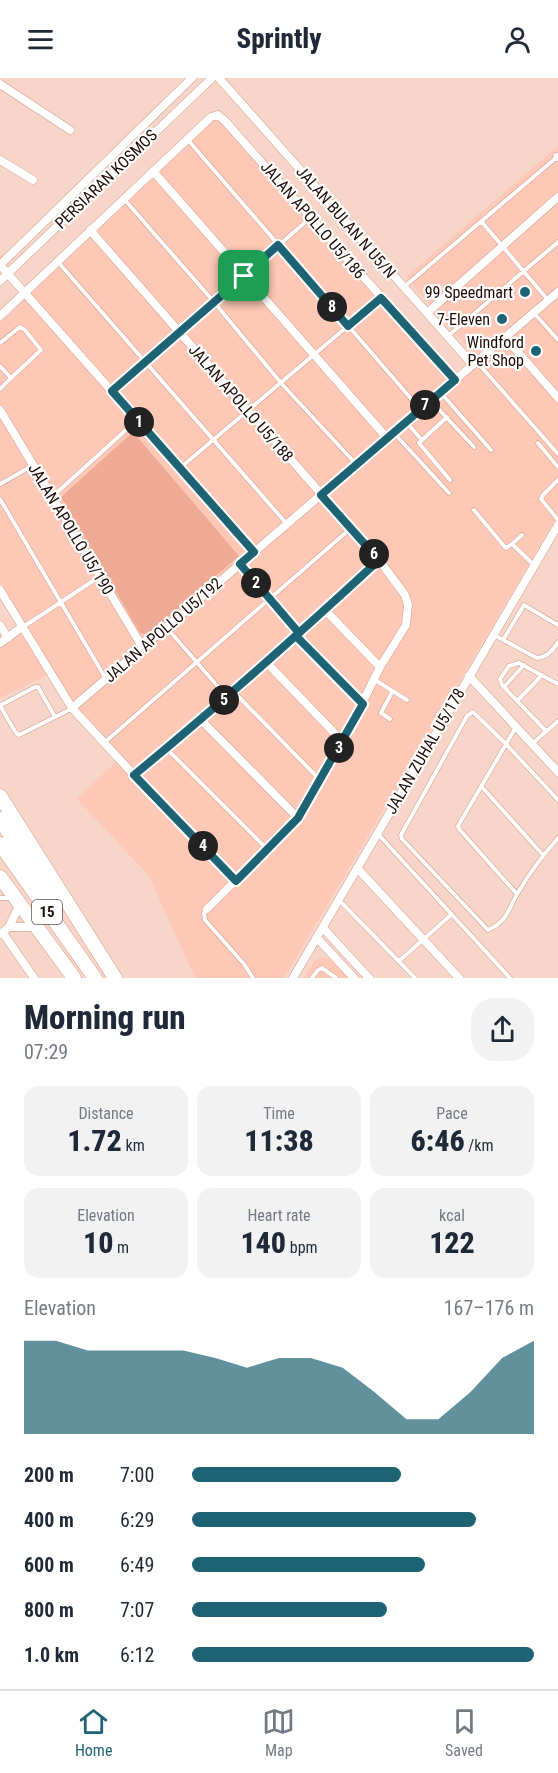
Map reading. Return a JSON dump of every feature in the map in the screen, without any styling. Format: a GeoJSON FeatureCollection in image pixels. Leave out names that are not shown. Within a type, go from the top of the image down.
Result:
{"type":"FeatureCollection","features":[{"type":"Feature","properties":{"kind":"highway"},"geometry":{"type":"LineString","coordinates":[[0,796],[114,978]]}},
{"type":"Feature","properties":{"kind":"highway"},"geometry":{"type":"LineString","coordinates":[[0,819],[18,848],[114,978]]}},
{"type":"Feature","properties":{"kind":"highway","name":"15"},"geometry":{"type":"LineString","coordinates":[[0,844],[93,978]]}},
{"type":"Feature","properties":{"kind":"highway"},"geometry":{"type":"LineString","coordinates":[[0,851],[93,978]]}},
{"type":"Feature","properties":{"kind":"highway"},"geometry":{"type":"LineString","coordinates":[[0,878],[73,978]]}},
{"type":"Feature","properties":{"kind":"highway","name":"15"},"geometry":{"type":"LineString","coordinates":[[0,878],[11,901],[73,978]]}},
{"type":"Feature","properties":{"kind":"street","name":"PERSIARAN KOSMOS"},"geometry":{"type":"LineString","coordinates":[[0,265],[192,78]]}},
{"type":"Feature","properties":{"kind":"street","name":"PERSIARAN KOSMOS"},"geometry":{"type":"LineString","coordinates":[[0,281],[212,78]]}},
{"type":"Feature","properties":{"kind":"street","name":"JALAN BULAN N U5/N"},"geometry":{"type":"LineString","coordinates":[[219,78],[447,336],[475,363]]}},
{"type":"Feature","properties":{"kind":"street"},"geometry":{"type":"LineString","coordinates":[[0,84],[70,130]]}},
{"type":"Feature","properties":{"kind":"street","name":"JALAN APOLLO U5/186"},"geometry":{"type":"LineString","coordinates":[[188,139],[211,117],[218,115],[225,121],[455,380]]}},
{"type":"Feature","properties":{"kind":"street"},"geometry":{"type":"LineString","coordinates":[[0,316],[188,139]]}},
{"type":"Feature","properties":{"kind":"street"},"geometry":{"type":"LineString","coordinates":[[0,160],[33,180]]}},
{"type":"Feature","properties":{"kind":"street"},"geometry":{"type":"LineString","coordinates":[[153,171],[314,355],[390,435]]}},
{"type":"Feature","properties":{"kind":"street"},"geometry":{"type":"LineString","coordinates":[[427,313],[558,197]]}},
{"type":"Feature","properties":{"kind":"street","name":"JALAN APOLLO U5/188"},"geometry":{"type":"LineString","coordinates":[[90,230],[379,560],[405,595],[408,613],[406,625],[298,818],[207,909]]}},
{"type":"Feature","properties":{"kind":"street"},"geometry":{"type":"LineString","coordinates":[[0,265],[254,552]]}},
{"type":"Feature","properties":{"kind":"street","name":"JALAN APOLLO U5/192"},"geometry":{"type":"LineString","coordinates":[[72,708],[558,292]]}},
{"type":"Feature","properties":{"kind":"street"},"geometry":{"type":"LineString","coordinates":[[505,337],[558,398]]}},
{"type":"Feature","properties":{"kind":"street","name":"JALAN APOLLO U5/190"},"geometry":{"type":"LineString","coordinates":[[0,410],[142,648]]}},
{"type":"Feature","properties":{"kind":"street","name":"JALAN ZUHAL U5/178"},"geometry":{"type":"LineString","coordinates":[[293,978],[558,525]]}},
{"type":"Feature","properties":{"kind":"street"},"geometry":{"type":"LineString","coordinates":[[134,775],[266,663],[379,560]]}},
{"type":"Feature","properties":{"kind":"street"},"geometry":{"type":"LineString","coordinates":[[0,590],[72,708],[236,881]]}},
{"type":"Feature","properties":{"kind":"street"},"geometry":{"type":"LineString","coordinates":[[325,610],[380,668]]}},
{"type":"Feature","properties":{"kind":"street"},"geometry":{"type":"LineString","coordinates":[[0,625],[8,638]]}},
{"type":"Feature","properties":{"kind":"street"},"geometry":{"type":"LineString","coordinates":[[0,643],[22,627]]}},
{"type":"Feature","properties":{"kind":"street"},"geometry":{"type":"LineString","coordinates":[[266,663],[342,742]]}},
{"type":"Feature","properties":{"kind":"street"},"geometry":{"type":"LineString","coordinates":[[469,676],[558,772]]}},
{"type":"Feature","properties":{"kind":"street"},"geometry":{"type":"LineString","coordinates":[[201,720],[298,818]]}},
{"type":"Feature","properties":{"kind":"street"},"geometry":{"type":"LineString","coordinates":[[357,868],[459,978]]}},
{"type":"Feature","properties":{"kind":"street"},"geometry":{"type":"LineString","coordinates":[[11,901],[4,932],[34,978]]}},
{"type":"Feature","properties":{"kind":"street"},"geometry":{"type":"LineString","coordinates":[[4,932],[34,927]]}},
{"type":"Feature","properties":{"kind":"street"},"geometry":{"type":"LineString","coordinates":[[322,928],[369,978]]}},
{"type":"Feature","properties":{"kind":"street"},"geometry":{"type":"LineString","coordinates":[[317,938],[354,978]]}},
{"type":"Feature","properties":{"kind":"lane"},"geometry":{"type":"LineString","coordinates":[[188,139],[420,410]]}},
{"type":"Feature","properties":{"kind":"lane"},"geometry":{"type":"LineString","coordinates":[[404,287],[554,158],[558,157]]}},
{"type":"Feature","properties":{"kind":"lane"},"geometry":{"type":"LineString","coordinates":[[124,199],[281,383],[356,464]]}},
{"type":"Feature","properties":{"kind":"lane"},"geometry":{"type":"LineString","coordinates":[[112,391],[310,218]]}},
{"type":"Feature","properties":{"kind":"lane"},"geometry":{"type":"LineString","coordinates":[[481,221],[549,300]]}},
{"type":"Feature","properties":{"kind":"lane"},"geometry":{"type":"LineString","coordinates":[[447,336],[558,242]]}},
{"type":"Feature","properties":{"kind":"lane"},"geometry":{"type":"LineString","coordinates":[[57,262],[287,524]]}},
{"type":"Feature","properties":{"kind":"lane"},"geometry":{"type":"LineString","coordinates":[[180,468],[381,298]]}},
{"type":"Feature","properties":{"kind":"lane"},"geometry":{"type":"LineString","coordinates":[[534,312],[558,340]]}},
{"type":"Feature","properties":{"kind":"lane"},"geometry":{"type":"LineString","coordinates":[[0,343],[20,327],[41,348],[41,351],[0,389]]}},
{"type":"Feature","properties":{"kind":"lane"},"geometry":{"type":"LineString","coordinates":[[475,363],[558,454]]}},
{"type":"Feature","properties":{"kind":"lane"},"geometry":{"type":"LineString","coordinates":[[0,366],[11,378]]}},
{"type":"Feature","properties":{"kind":"lane"},"geometry":{"type":"LineString","coordinates":[[440,393],[491,450]]}},
{"type":"Feature","properties":{"kind":"lane"},"geometry":{"type":"LineString","coordinates":[[431,401],[474,447]]}},
{"type":"Feature","properties":{"kind":"lane"},"geometry":{"type":"LineString","coordinates":[[447,417],[419,444],[450,480]]}},
{"type":"Feature","properties":{"kind":"lane"},"geometry":{"type":"LineString","coordinates":[[52,497],[137,420]]}},
{"type":"Feature","properties":{"kind":"lane"},"geometry":{"type":"LineString","coordinates":[[406,422],[421,440]]}},
{"type":"Feature","properties":{"kind":"lane"},"geometry":{"type":"LineString","coordinates":[[390,435],[449,493]]}},
{"type":"Feature","properties":{"kind":"lane"},"geometry":{"type":"LineString","coordinates":[[538,443],[558,467]]}},
{"type":"Feature","properties":{"kind":"lane"},"geometry":{"type":"LineString","coordinates":[[0,484],[32,465]]}},
{"type":"Feature","properties":{"kind":"lane"},"geometry":{"type":"LineString","coordinates":[[558,480],[543,495],[542,499],[558,520]]}},
{"type":"Feature","properties":{"kind":"lane"},"geometry":{"type":"LineString","coordinates":[[0,499],[106,679]]}},
{"type":"Feature","properties":{"kind":"lane"},"geometry":{"type":"LineString","coordinates":[[474,510],[506,548],[522,535]]}},
{"type":"Feature","properties":{"kind":"lane"},"geometry":{"type":"LineString","coordinates":[[104,743],[351,528]]}},
{"type":"Feature","properties":{"kind":"lane"},"geometry":{"type":"LineString","coordinates":[[512,544],[534,565]]}},
{"type":"Feature","properties":{"kind":"lane"},"geometry":{"type":"LineString","coordinates":[[240,564],[298,634],[363,704]]}},
{"type":"Feature","properties":{"kind":"lane"},"geometry":{"type":"LineString","coordinates":[[22,627],[100,577]]}},
{"type":"Feature","properties":{"kind":"lane"},"geometry":{"type":"LineString","coordinates":[[503,640],[524,605],[558,625]]}},
{"type":"Feature","properties":{"kind":"lane"},"geometry":{"type":"LineString","coordinates":[[167,627],[197,662],[320,780]]}},
{"type":"Feature","properties":{"kind":"lane"},"geometry":{"type":"LineString","coordinates":[[494,635],[537,658],[552,651],[558,642]]}},
{"type":"Feature","properties":{"kind":"lane"},"geometry":{"type":"LineString","coordinates":[[546,731],[504,687],[500,679],[504,671],[514,663],[524,665],[558,684]]}},
{"type":"Feature","properties":{"kind":"lane"},"geometry":{"type":"LineString","coordinates":[[504,687],[524,665]]}},
{"type":"Feature","properties":{"kind":"lane"},"geometry":{"type":"LineString","coordinates":[[518,700],[542,675]]}},
{"type":"Feature","properties":{"kind":"lane"},"geometry":{"type":"LineString","coordinates":[[375,680],[407,699]]}},
{"type":"Feature","properties":{"kind":"lane"},"geometry":{"type":"LineString","coordinates":[[55,717],[38,687],[1,705],[19,735],[55,717],[72,708]]}},
{"type":"Feature","properties":{"kind":"lane"},"geometry":{"type":"LineString","coordinates":[[390,719],[381,713],[392,692]]}},
{"type":"Feature","properties":{"kind":"lane"},"geometry":{"type":"LineString","coordinates":[[558,800],[473,712],[467,716],[401,835],[488,930],[509,912],[517,894],[543,855],[558,838]]}},
{"type":"Feature","properties":{"kind":"lane"},"geometry":{"type":"LineString","coordinates":[[532,744],[558,721]]}},
{"type":"Feature","properties":{"kind":"lane"},"geometry":{"type":"LineString","coordinates":[[516,727],[459,828],[517,894]]}},
{"type":"Feature","properties":{"kind":"lane"},"geometry":{"type":"LineString","coordinates":[[166,748],[267,849]]}},
{"type":"Feature","properties":{"kind":"lane"},"geometry":{"type":"LineString","coordinates":[[481,786],[543,855]]}},
{"type":"Feature","properties":{"kind":"lane"},"geometry":{"type":"LineString","coordinates":[[377,834],[510,977]]}},
{"type":"Feature","properties":{"kind":"lane"},"geometry":{"type":"LineString","coordinates":[[338,900],[415,978]]}},
{"type":"Feature","properties":{"kind":"lane"},"geometry":{"type":"LineString","coordinates":[[207,909],[204,913],[205,920],[244,964],[253,978]]}},
{"type":"Feature","properties":{"kind":"lane"},"geometry":{"type":"LineString","coordinates":[[399,961],[452,914]]}},
{"type":"Feature","properties":{"kind":"lane"},"geometry":{"type":"LineString","coordinates":[[312,978],[322,968],[336,978]]}},
{"type":"Feature","properties":{"kind":"shaded area"},"geometry":{"type":"Polygon","coordinates":[[[215,118],[220,119],[454,384],[477,365],[558,458],[558,515],[284,978],[195,978],[149,876],[77,799],[121,757],[76,708],[0,582],[0,323],[215,118]]]}},
{"type":"Feature","properties":{"kind":"shaded area"},"geometry":{"type":"Polygon","coordinates":[[[558,146],[558,452],[406,277],[558,146]]]}},
{"type":"Feature","properties":{"kind":"shaded area"},"geometry":{"type":"Polygon","coordinates":[[[133,432],[239,556],[148,635],[140,633],[61,497],[133,432]]]}},
{"type":"Feature","properties":{"kind":"shaded area"},"geometry":{"type":"Polygon","coordinates":[[[0,630],[7,641],[20,632],[47,675],[0,698],[0,630]]]}},
{"type":"Feature","properties":{"kind":"shaded area"},"geometry":{"type":"Polygon","coordinates":[[[324,957],[332,961],[348,978],[304,978],[315,960],[324,957]]]}},
{"type":"Feature","properties":{"kind":"place","name":"99 Speedmart"},"geometry":{"type":"Point","coordinates":[525,292]}},
{"type":"Feature","properties":{"kind":"place","name":"7-Eleven"},"geometry":{"type":"Point","coordinates":[502,319]}},
{"type":"Feature","properties":{"kind":"place","name":"Windford Pet Shop"},"geometry":{"type":"Point","coordinates":[536,351]}},
{"type":"Feature","properties":{"kind":"route"},"geometry":{"type":"LineString","coordinates":[[244,276],[112,391],[254,552],[240,564],[299,633],[296,636],[363,704],[298,818],[236,881],[134,775],[266,663],[299,633],[325,610],[379,560],[321,495],[455,380],[381,298],[348,326],[278,245],[244,276]]}}]}
